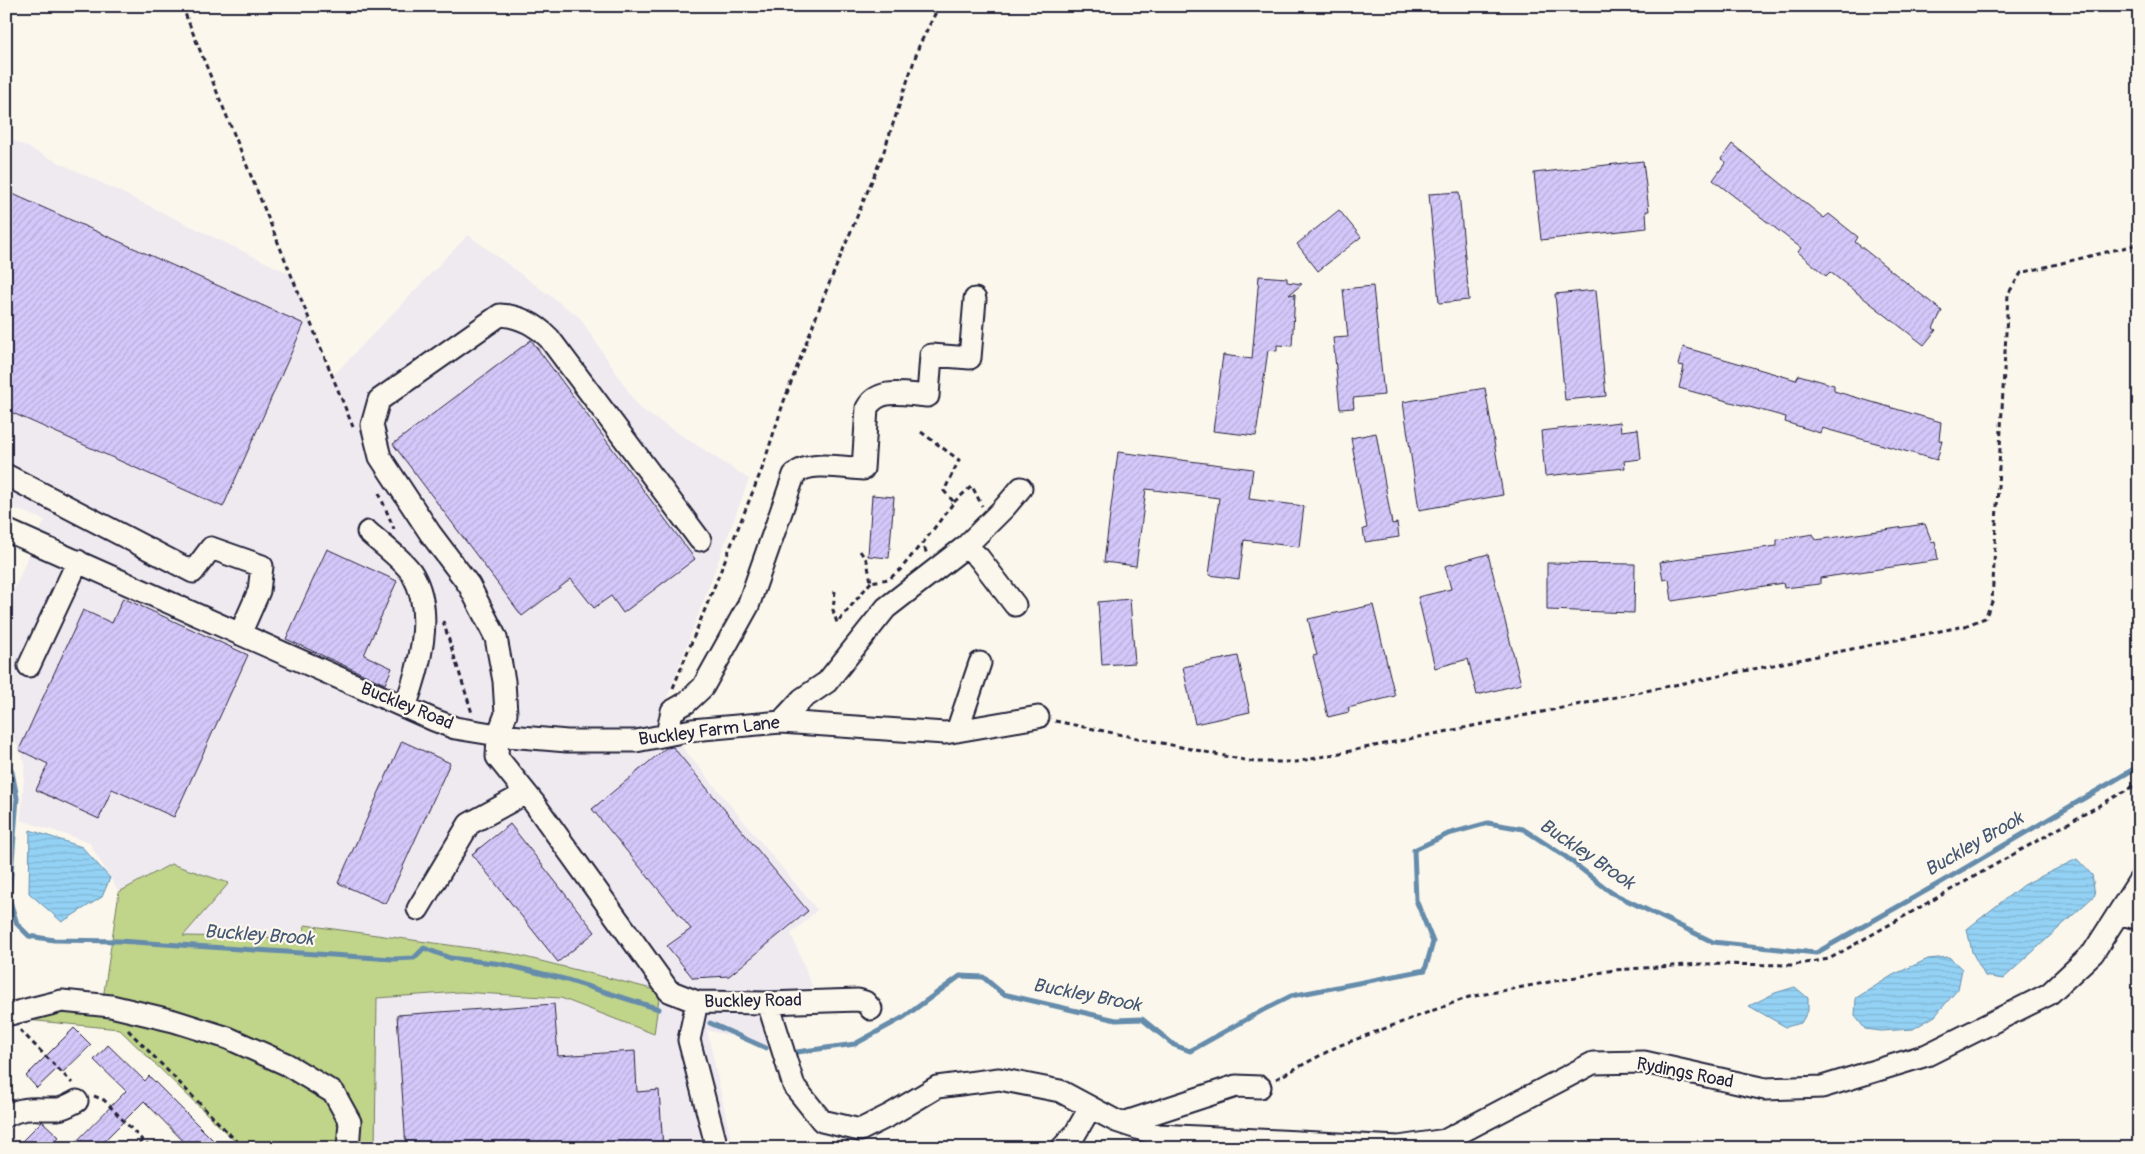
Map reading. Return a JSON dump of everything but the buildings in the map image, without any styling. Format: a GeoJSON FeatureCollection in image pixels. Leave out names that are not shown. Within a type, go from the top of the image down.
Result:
{"type":"FeatureCollection","features":[{"type":"Feature","properties":{"kind":"street"},"geometry":{"type":"LineString","coordinates":[[667,734],[672,711],[686,703],[704,687],[748,606],[794,475],[800,469],[812,466],[863,469],[867,408],[871,401],[883,393],[928,396],[931,355],[970,358],[975,299]]}},
{"type":"Feature","properties":{"kind":"street"},"geometry":{"type":"LineString","coordinates":[[498,735],[506,714],[504,681],[496,638],[469,585],[430,532],[380,457],[372,425],[379,400],[500,315],[514,316],[536,326],[549,338],[700,540]]}},
{"type":"Feature","properties":{"kind":"street"},"geometry":{"type":"LineString","coordinates":[[6,475],[193,572],[211,548],[262,566],[259,591],[240,634]]}},
{"type":"Feature","properties":{"kind":"street"},"geometry":{"type":"LineString","coordinates":[[781,722],[802,699],[827,682],[886,608],[966,546],[991,522],[1021,488]]}},
{"type":"Feature","properties":{"kind":"street","name":"Buckley Road"},"geometry":{"type":"LineString","coordinates":[[6,530],[404,707],[455,728],[498,735],[497,757],[526,793],[669,991],[697,1002],[768,1003],[858,1000],[865,1002],[871,1009]]}},
{"type":"Feature","properties":{"kind":"street"},"geometry":{"type":"LineString","coordinates":[[368,532],[413,574],[422,598],[424,628],[413,685],[404,707]]}},
{"type":"Feature","properties":{"kind":"street"},"geometry":{"type":"LineString","coordinates":[[966,546],[979,558],[1015,605]]}},
{"type":"Feature","properties":{"kind":"street"},"geometry":{"type":"LineString","coordinates":[[29,666],[78,562]]}},
{"type":"Feature","properties":{"kind":"street"},"geometry":{"type":"LineString","coordinates":[[957,731],[980,663]]}},
{"type":"Feature","properties":{"kind":"street","name":"Buckley Farm Lane"},"geometry":{"type":"LineString","coordinates":[[498,735],[567,741],[636,740],[692,730],[781,722],[944,733],[1038,717]]}},
{"type":"Feature","properties":{"kind":"street"},"geometry":{"type":"LineString","coordinates":[[418,909],[469,824],[526,793]]}},
{"type":"Feature","properties":{"kind":"street","name":"Rydings Road"},"geometry":{"type":"LineString","coordinates":[[768,1003],[794,1086],[822,1121],[860,1130],[890,1115],[937,1087],[1000,1079],[1060,1091],[1090,1108],[1123,1123],[1158,1135],[1399,1147],[1446,1140],[1593,1064],[1644,1062],[1765,1089],[1822,1087],[1928,1055],[2049,994],[2129,916],[2139,881]]}},
{"type":"Feature","properties":{"kind":"street"},"geometry":{"type":"LineString","coordinates":[[12,1022],[62,1001],[111,1006],[174,1021],[228,1038],[286,1064],[334,1093],[350,1122],[348,1148]]}},
{"type":"Feature","properties":{"kind":"street"},"geometry":{"type":"LineString","coordinates":[[697,1002],[689,1040],[716,1148]]}},
{"type":"Feature","properties":{"kind":"street"},"geometry":{"type":"LineString","coordinates":[[1123,1123],[1236,1086],[1260,1087]]}},
{"type":"Feature","properties":{"kind":"street"},"geometry":{"type":"LineString","coordinates":[[6,1116],[36,1107],[60,1109],[78,1096]]}},
{"type":"Feature","properties":{"kind":"street"},"geometry":{"type":"LineString","coordinates":[[1062,1148],[1075,1134],[1090,1108]]}},
{"type":"Feature","properties":{"kind":"path"},"geometry":{"type":"LineString","coordinates":[[182,6],[354,432]]}},
{"type":"Feature","properties":{"kind":"path"},"geometry":{"type":"LineString","coordinates":[[672,711],[673,688],[762,469],[788,392],[824,296],[883,154],[920,46],[938,6]]}},
{"type":"Feature","properties":{"kind":"path"},"geometry":{"type":"LineString","coordinates":[[1038,717],[1254,762],[1296,762],[1965,626],[1985,618],[1992,602],[2008,294],[2021,273],[2139,244]]}},
{"type":"Feature","properties":{"kind":"path"},"geometry":{"type":"LineString","coordinates":[[921,432],[959,460],[944,491],[954,502]]}},
{"type":"Feature","properties":{"kind":"path"},"geometry":{"type":"LineString","coordinates":[[835,592],[834,610],[837,624],[871,582],[889,579],[900,570],[954,502],[972,486],[991,522]]}},
{"type":"Feature","properties":{"kind":"path"},"geometry":{"type":"LineString","coordinates":[[377,487],[396,533]]}},
{"type":"Feature","properties":{"kind":"path"},"geometry":{"type":"LineString","coordinates":[[923,543],[925,552],[935,570]]}},
{"type":"Feature","properties":{"kind":"path"},"geometry":{"type":"LineString","coordinates":[[860,551],[867,561],[871,582]]}},
{"type":"Feature","properties":{"kind":"path"},"geometry":{"type":"LineString","coordinates":[[441,612],[476,730]]}},
{"type":"Feature","properties":{"kind":"path"},"geometry":{"type":"LineString","coordinates":[[1260,1087],[1338,1046],[1469,997],[1614,970],[1702,964],[1793,965],[1829,959],[2139,783]]}},
{"type":"Feature","properties":{"kind":"path"},"geometry":{"type":"LineString","coordinates":[[12,1022],[78,1096],[104,1100],[151,1148]]}},
{"type":"Feature","properties":{"kind":"path"},"geometry":{"type":"LineString","coordinates":[[125,1027],[242,1148]]}},
{"type":"Feature","properties":{"kind":"path"},"geometry":{"type":"LineString","coordinates":[[131,1148],[143,1141]]}},
{"type":"Feature","properties":{"kind":"shaded area"},"geometry":{"type":"Polygon","coordinates":[[[6,137],[294,276],[331,378],[468,235],[580,318],[639,408],[749,479],[659,719],[817,910],[791,934],[812,986],[767,1045],[707,1030],[733,1148],[375,1148],[377,998],[460,992],[561,998],[654,1034],[660,991],[513,954],[305,926],[302,938],[182,936],[228,883],[171,864],[119,892],[89,842],[21,820],[25,763],[6,720],[6,607],[45,520],[6,505],[6,137]]]}},
{"type":"Feature","properties":{"kind":"green space"},"geometry":{"type":"Polygon","coordinates":[[[171,864],[229,883],[183,936],[302,938],[305,925],[513,954],[660,991],[654,1034],[561,998],[460,992],[377,998],[375,1148],[242,1148],[119,1029],[27,1020],[103,999],[119,892],[171,864]]]}},
{"type":"Feature","properties":{"kind":"water"},"geometry":{"type":"Polygon","coordinates":[[[30,830],[82,847],[110,878],[102,897],[62,922],[29,893],[30,830]]]}},
{"type":"Feature","properties":{"kind":"water"},"geometry":{"type":"Polygon","coordinates":[[[2077,859],[2092,875],[2095,895],[2003,979],[1985,976],[1972,952],[1967,929],[2023,885],[2077,859]]]}},
{"type":"Feature","properties":{"kind":"water"},"geometry":{"type":"Polygon","coordinates":[[[1949,957],[1962,969],[1958,989],[1935,1016],[1913,1029],[1881,1031],[1865,1029],[1855,1016],[1856,998],[1893,975],[1928,959],[1949,957]]]}},
{"type":"Feature","properties":{"kind":"water"},"geometry":{"type":"Polygon","coordinates":[[[1795,987],[1808,998],[1808,1011],[1801,1023],[1786,1027],[1749,1006],[1775,993],[1795,987]]]}},
{"type":"Feature","properties":{"kind":"waterway","name":"Buckley Brook"},"geometry":{"type":"LineString","coordinates":[[6,760],[12,772],[17,798],[9,898],[17,924],[29,936],[54,940],[119,941],[393,959],[414,958],[424,948],[450,958],[502,964],[564,979],[659,1009]]}},
{"type":"Feature","properties":{"kind":"waterway","name":"Buckley Brook"},"geometry":{"type":"LineString","coordinates":[[797,1052],[855,1044],[904,1017],[960,976],[983,977],[1003,994],[1116,1020],[1142,1019],[1174,1045],[1190,1051],[1291,996],[1425,970],[1433,942],[1416,900],[1414,850],[1448,834],[1488,823],[1523,829],[1566,857],[1612,893],[1713,942],[1816,953],[2139,766]]}},
{"type":"Feature","properties":{"kind":"waterway","name":"Buckley Brook"},"geometry":{"type":"LineString","coordinates":[[710,1023],[766,1048]]}}]}
